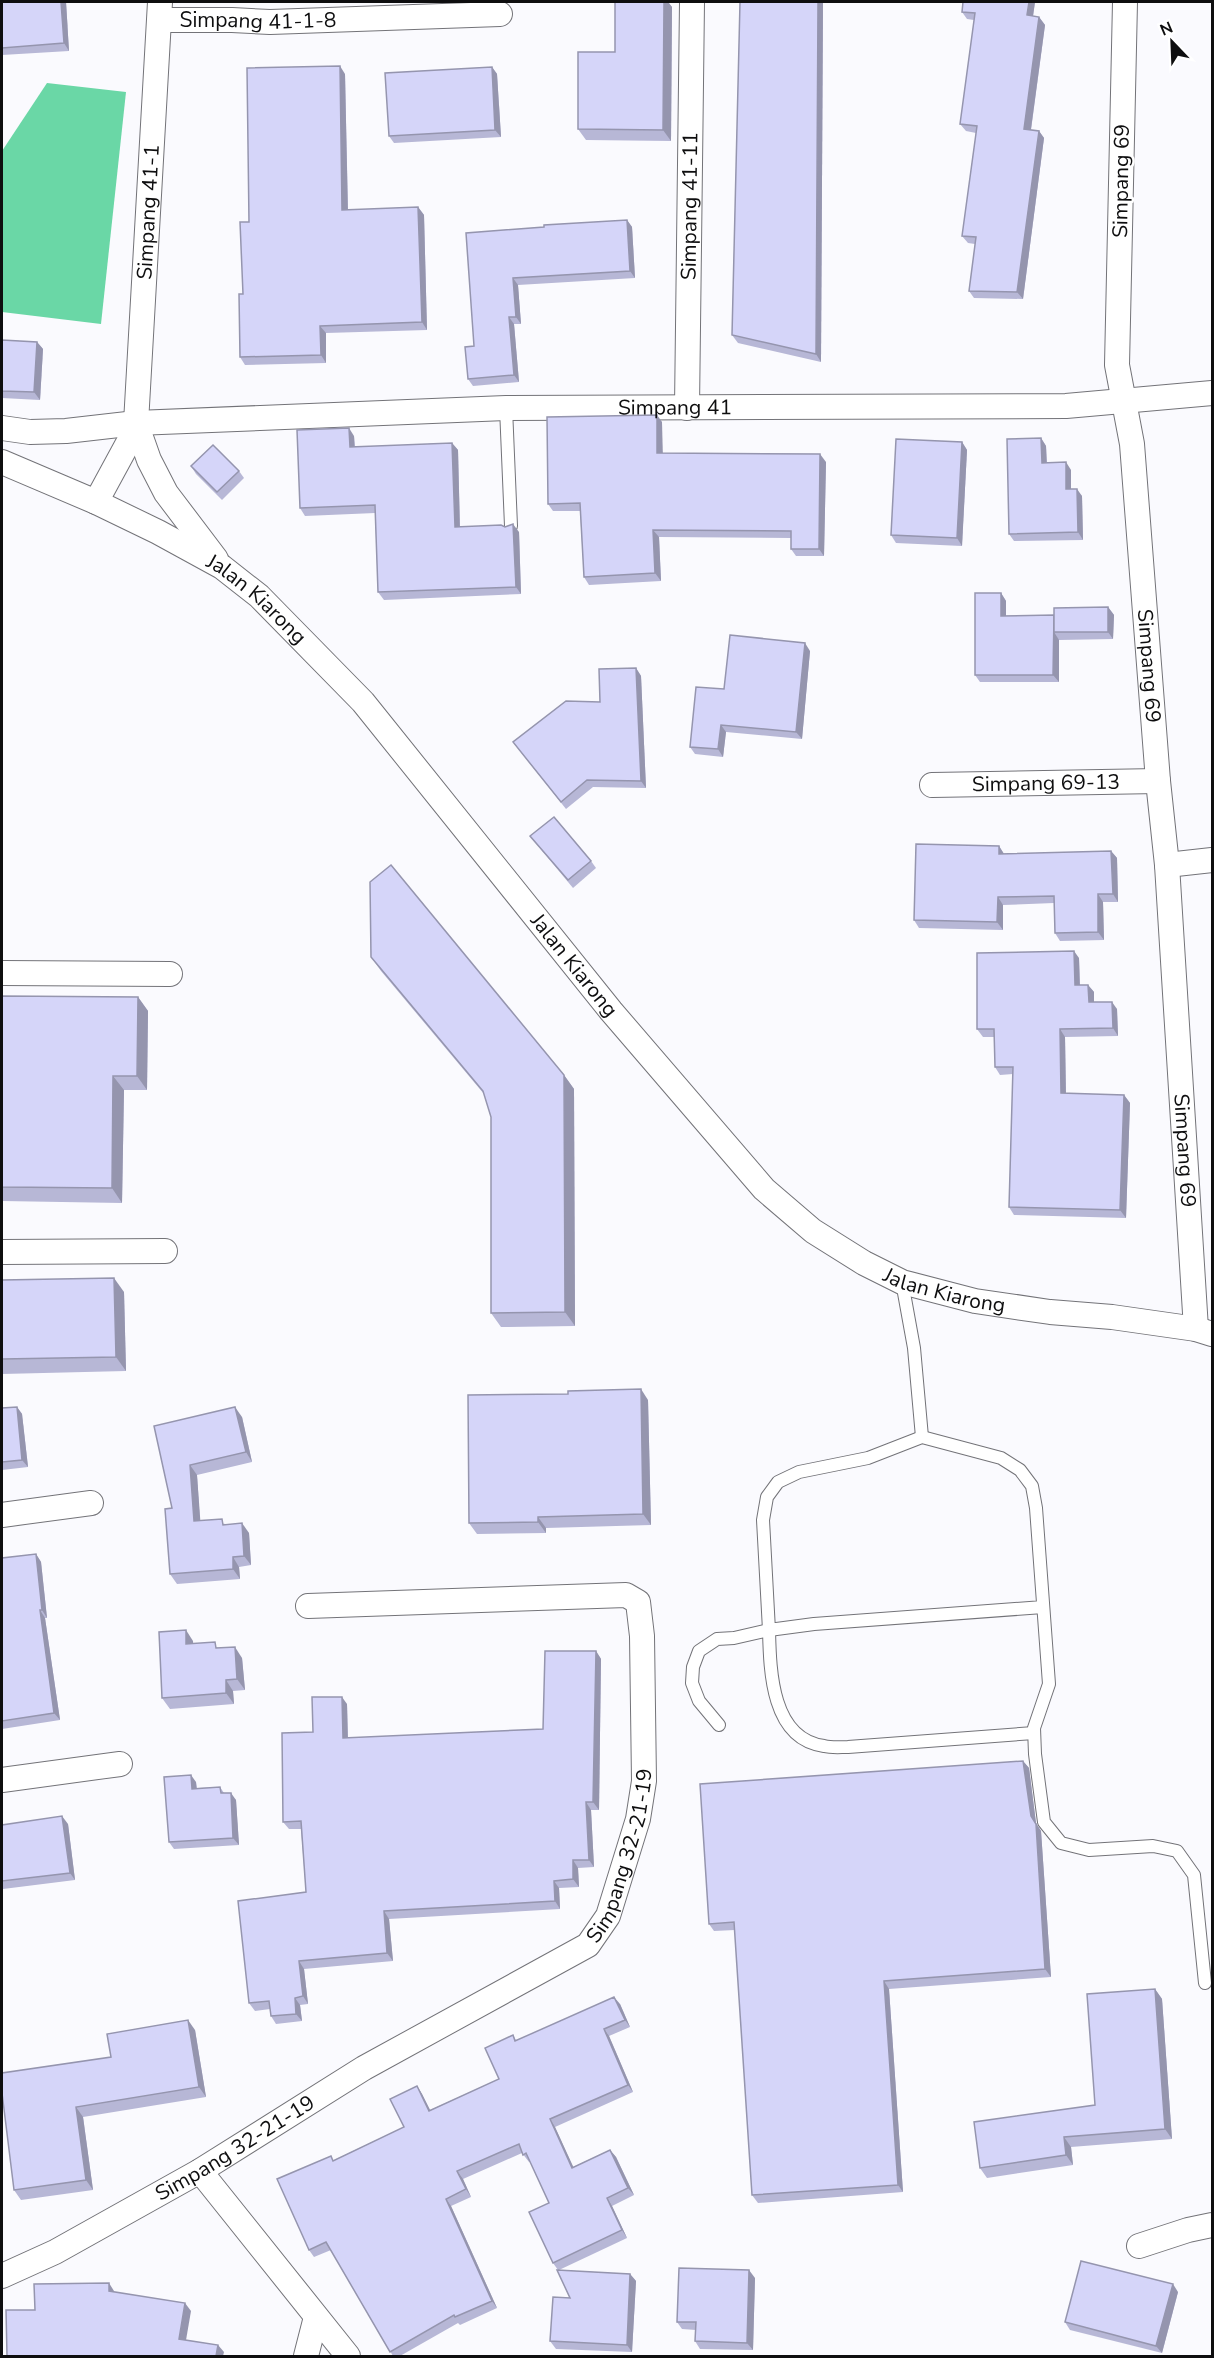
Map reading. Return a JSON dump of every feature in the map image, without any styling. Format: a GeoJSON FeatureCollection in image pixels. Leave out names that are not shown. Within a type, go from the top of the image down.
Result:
{"type":"FeatureCollection","features":[{"type":"Feature","properties":{"kind":"street","name":"Simpang 41-11"},"geometry":{"type":"LineString","coordinates":[[687,408],[692,2]]}},
{"type":"Feature","properties":{"kind":"street","name":"Simpang 69"},"geometry":{"type":"LineString","coordinates":[[1125,2],[1117,365],[1132,444],[1204,1332]]}},
{"type":"Feature","properties":{"kind":"street","name":"Simpang 41-1-8"},"geometry":{"type":"LineString","coordinates":[[160,11],[270,22],[500,14]]}},
{"type":"Feature","properties":{"kind":"street","name":"Simpang 41-1"},"geometry":{"type":"LineString","coordinates":[[96,502],[128,443],[136,423],[160,11]]}},
{"type":"Feature","properties":{"kind":"street","name":"Simpang 41"},"geometry":{"type":"LineString","coordinates":[[136,423],[506,408],[1066,406],[1212,393]]}},
{"type":"Feature","properties":{"kind":"street","name":"Simpang 41-1"},"geometry":{"type":"LineString","coordinates":[[136,423],[149,460],[166,493],[222,567]]}},
{"type":"Feature","properties":{"kind":"street"},"geometry":{"type":"LineString","coordinates":[[2,428],[30,432],[66,431],[136,423]]}},
{"type":"Feature","properties":{"kind":"street","name":"Jalan Kiarong"},"geometry":{"type":"LineString","coordinates":[[2,462],[158,531],[222,567],[259,596],[363,702],[611,1011],[764,1189],[813,1231],[864,1263],[902,1282],[975,1301],[1204,1332]]}},
{"type":"Feature","properties":{"kind":"street","name":"Simpang 69-13"},"geometry":{"type":"LineString","coordinates":[[932,785],[1158,781]]}},
{"type":"Feature","properties":{"kind":"street"},"geometry":{"type":"LineString","coordinates":[[1167,865],[1212,860]]}},
{"type":"Feature","properties":{"kind":"street"},"geometry":{"type":"LineString","coordinates":[[2,973],[170,974]]}},
{"type":"Feature","properties":{"kind":"street"},"geometry":{"type":"LineString","coordinates":[[2,1252],[165,1251]]}},
{"type":"Feature","properties":{"kind":"street"},"geometry":{"type":"LineString","coordinates":[[2,1515],[91,1503]]}},
{"type":"Feature","properties":{"kind":"street","name":"Simpang 32-21-19"},"geometry":{"type":"LineString","coordinates":[[2,2276],[55,2252],[200,2171],[364,2068],[588,1945],[608,1916],[638,1819],[644,1781],[642,1636],[638,1602],[626,1595],[308,1606]]}},
{"type":"Feature","properties":{"kind":"street"},"geometry":{"type":"LineString","coordinates":[[2,1780],[120,1764]]}},
{"type":"Feature","properties":{"kind":"street"},"geometry":{"type":"LineString","coordinates":[[200,2171],[348,2356]]}},
{"type":"Feature","properties":{"kind":"street"},"geometry":{"type":"LineString","coordinates":[[1139,2246],[1188,2230],[1212,2225]]}},
{"type":"Feature","properties":{"kind":"street"},"geometry":{"type":"LineString","coordinates":[[306,2356],[316,2317]]}},
{"type":"Feature","properties":{"kind":"lane"},"geometry":{"type":"LineString","coordinates":[[506,408],[511,526]]}},
{"type":"Feature","properties":{"kind":"lane"},"geometry":{"type":"LineString","coordinates":[[902,1282],[914,1348],[922,1437]]}},
{"type":"Feature","properties":{"kind":"lane"},"geometry":{"type":"LineString","coordinates":[[1034,1733],[848,1747],[822,1746],[802,1738],[783,1718],[772,1683],[764,1520],[767,1497],[777,1482],[799,1472],[868,1458],[922,1437],[1001,1458],[1020,1470],[1032,1486],[1049,1684],[1034,1733],[1044,1822],[1061,1842],[1089,1850],[1152,1846],[1177,1851],[1194,1875],[1205,1983]]}},
{"type":"Feature","properties":{"kind":"lane"},"geometry":{"type":"LineString","coordinates":[[719,1725],[699,1701],[693,1683],[693,1667],[699,1651],[717,1639],[814,1624],[1043,1608]]}},
{"type":"Feature","properties":{"kind":"green space"},"geometry":{"type":"Polygon","coordinates":[[[47,83],[126,92],[101,324],[2,312],[2,151],[47,83]]]}},
{"type":"Feature","properties":{"kind":"building"},"geometry":{"type":"Polygon","coordinates":[[[2,2],[61,2],[64,43],[2,48],[2,2]]]}},
{"type":"Feature","properties":{"kind":"building"},"geometry":{"type":"Polygon","coordinates":[[[615,2],[664,2],[663,130],[578,129],[578,52],[615,52],[615,2]]]}},
{"type":"Feature","properties":{"kind":"building"},"geometry":{"type":"Polygon","coordinates":[[[740,2],[818,2],[816,354],[732,335],[740,2]]]}},
{"type":"Feature","properties":{"kind":"building"},"geometry":{"type":"Polygon","coordinates":[[[963,2],[1029,2],[1027,15],[1039,17],[1024,129],[1039,131],[1017,292],[969,291],[976,237],[962,236],[977,126],[960,124],[975,13],[962,12],[963,2]]]}},
{"type":"Feature","properties":{"kind":"building"},"geometry":{"type":"Polygon","coordinates":[[[340,66],[342,210],[418,207],[422,322],[320,326],[321,355],[240,357],[239,294],[243,294],[240,222],[249,222],[247,68],[340,66]]]}},
{"type":"Feature","properties":{"kind":"building"},"geometry":{"type":"Polygon","coordinates":[[[492,67],[495,130],[389,136],[385,73],[492,67]]]}},
{"type":"Feature","properties":{"kind":"building"},"geometry":{"type":"Polygon","coordinates":[[[627,220],[630,271],[513,278],[516,317],[509,317],[514,375],[468,379],[465,347],[474,346],[466,233],[627,220]]]}},
{"type":"Feature","properties":{"kind":"building"},"geometry":{"type":"Polygon","coordinates":[[[2,340],[37,342],[34,392],[2,391],[2,340]]]}},
{"type":"Feature","properties":{"kind":"building"},"geometry":{"type":"Polygon","coordinates":[[[657,415],[657,453],[820,454],[819,549],[791,549],[791,531],[653,530],[655,573],[584,577],[580,503],[548,504],[547,417],[657,415]]]}},
{"type":"Feature","properties":{"kind":"building"},"geometry":{"type":"Polygon","coordinates":[[[349,428],[350,447],[452,443],[455,527],[501,525],[505,527],[513,524],[516,587],[378,592],[375,505],[300,508],[297,430],[349,428]]]}},
{"type":"Feature","properties":{"kind":"building"},"geometry":{"type":"Polygon","coordinates":[[[1041,438],[1042,463],[1066,462],[1066,489],[1077,489],[1078,532],[1009,534],[1007,439],[1041,438]]]}},
{"type":"Feature","properties":{"kind":"building"},"geometry":{"type":"Polygon","coordinates":[[[896,439],[962,442],[957,538],[891,535],[896,439]]]}},
{"type":"Feature","properties":{"kind":"building"},"geometry":{"type":"Polygon","coordinates":[[[213,445],[239,471],[217,492],[191,466],[213,445]]]}},
{"type":"Feature","properties":{"kind":"building"},"geometry":{"type":"Polygon","coordinates":[[[975,593],[1001,593],[1001,616],[1054,615],[1053,675],[975,675],[975,593]]]}},
{"type":"Feature","properties":{"kind":"building"},"geometry":{"type":"Polygon","coordinates":[[[1108,607],[1108,632],[1054,632],[1054,608],[1108,607]]]}},
{"type":"Feature","properties":{"kind":"building"},"geometry":{"type":"Polygon","coordinates":[[[730,635],[805,643],[796,732],[721,725],[718,749],[690,747],[696,687],[724,689],[730,635]]]}},
{"type":"Feature","properties":{"kind":"building"},"geometry":{"type":"Polygon","coordinates":[[[636,668],[641,781],[587,780],[561,802],[513,742],[566,701],[600,702],[599,669],[636,668]]]}},
{"type":"Feature","properties":{"kind":"building"},"geometry":{"type":"Polygon","coordinates":[[[554,817],[591,861],[568,880],[530,836],[554,817]]]}},
{"type":"Feature","properties":{"kind":"building"},"geometry":{"type":"Polygon","coordinates":[[[916,844],[999,846],[999,854],[1111,851],[1113,894],[1098,894],[1098,932],[1055,933],[1054,896],[998,897],[997,922],[914,920],[916,844]]]}},
{"type":"Feature","properties":{"kind":"building"},"geometry":{"type":"Polygon","coordinates":[[[391,865],[564,1075],[565,1312],[491,1313],[491,1117],[483,1091],[371,957],[370,882],[391,865]]]}},
{"type":"Feature","properties":{"kind":"building"},"geometry":{"type":"Polygon","coordinates":[[[1074,951],[1075,985],[1088,985],[1089,1002],[1112,1002],[1113,1028],[1060,1029],[1061,1093],[1124,1095],[1120,1210],[1009,1207],[1013,1067],[995,1067],[994,1029],[977,1029],[977,953],[1074,951]]]}},
{"type":"Feature","properties":{"kind":"building"},"geometry":{"type":"Polygon","coordinates":[[[2,996],[138,997],[137,1076],[113,1076],[112,1188],[2,1187],[2,996]]]}},
{"type":"Feature","properties":{"kind":"building"},"geometry":{"type":"Polygon","coordinates":[[[114,1278],[116,1357],[2,1359],[2,1280],[114,1278]]]}},
{"type":"Feature","properties":{"kind":"building"},"geometry":{"type":"Polygon","coordinates":[[[641,1389],[643,1514],[538,1517],[538,1522],[469,1523],[468,1395],[568,1394],[568,1391],[641,1389]]]}},
{"type":"Feature","properties":{"kind":"building"},"geometry":{"type":"Polygon","coordinates":[[[17,1407],[22,1460],[2,1462],[2,1408],[17,1407]]]}},
{"type":"Feature","properties":{"kind":"building"},"geometry":{"type":"Polygon","coordinates":[[[235,1407],[246,1452],[190,1465],[194,1521],[222,1519],[223,1525],[242,1523],[244,1556],[233,1557],[233,1569],[170,1574],[165,1509],[172,1508],[154,1426],[235,1407]]]}},
{"type":"Feature","properties":{"kind":"building"},"geometry":{"type":"Polygon","coordinates":[[[36,1554],[42,1610],[40,1610],[54,1713],[2,1721],[2,1558],[36,1554]]]}},
{"type":"Feature","properties":{"kind":"building"},"geometry":{"type":"Polygon","coordinates":[[[186,1630],[186,1644],[215,1642],[216,1648],[235,1647],[237,1679],[226,1680],[226,1693],[162,1698],[159,1632],[186,1630]]]}},
{"type":"Feature","properties":{"kind":"building"},"geometry":{"type":"Polygon","coordinates":[[[545,1651],[596,1651],[593,1802],[586,1802],[589,1860],[573,1860],[573,1879],[554,1881],[555,1901],[384,1911],[387,1953],[299,1961],[303,1996],[295,1998],[296,2014],[271,2016],[269,2001],[249,2003],[238,1901],[306,1892],[301,1821],[283,1822],[282,1733],[313,1732],[312,1697],[342,1697],[343,1738],[543,1729],[545,1651]]]}},
{"type":"Feature","properties":{"kind":"building"},"geometry":{"type":"Polygon","coordinates":[[[1023,1761],[1031,1816],[1036,1824],[1045,1969],[884,1981],[898,2185],[752,2195],[734,1922],[709,1924],[700,1784],[1023,1761]]]}},
{"type":"Feature","properties":{"kind":"building"},"geometry":{"type":"Polygon","coordinates":[[[191,1775],[192,1789],[220,1787],[221,1793],[231,1793],[233,1838],[169,1842],[164,1777],[191,1775]]]}},
{"type":"Feature","properties":{"kind":"building"},"geometry":{"type":"Polygon","coordinates":[[[62,1816],[70,1873],[2,1881],[2,1825],[62,1816]]]}},
{"type":"Feature","properties":{"kind":"building"},"geometry":{"type":"Polygon","coordinates":[[[1155,1989],[1165,2129],[1064,2137],[1066,2155],[980,2168],[974,2122],[1095,2105],[1087,1994],[1155,1989]]]}},
{"type":"Feature","properties":{"kind":"building"},"geometry":{"type":"Polygon","coordinates":[[[614,1997],[625,2020],[604,2029],[628,2085],[550,2119],[572,2168],[610,2150],[628,2188],[607,2198],[622,2230],[553,2263],[529,2212],[549,2203],[526,2153],[523,2155],[519,2144],[457,2171],[466,2189],[446,2199],[492,2301],[455,2317],[454,2315],[390,2352],[326,2242],[309,2250],[277,2179],[331,2156],[333,2161],[404,2127],[390,2099],[417,2086],[429,2111],[499,2079],[485,2048],[513,2035],[515,2041],[614,1997]]]}},
{"type":"Feature","properties":{"kind":"building"},"geometry":{"type":"Polygon","coordinates":[[[188,2020],[199,2087],[76,2107],[86,2180],[14,2190],[2,2093],[2,2073],[111,2057],[107,2034],[188,2020]]]}},
{"type":"Feature","properties":{"kind":"building"},"geometry":{"type":"Polygon","coordinates":[[[1081,2261],[1173,2284],[1156,2346],[1065,2322],[1081,2261]]]}},
{"type":"Feature","properties":{"kind":"building"},"geometry":{"type":"Polygon","coordinates":[[[679,2268],[749,2270],[747,2343],[695,2341],[696,2322],[677,2322],[679,2268]]]}},
{"type":"Feature","properties":{"kind":"building"},"geometry":{"type":"Polygon","coordinates":[[[557,2270],[630,2274],[627,2345],[550,2341],[553,2297],[570,2298],[557,2270]]]}},
{"type":"Feature","properties":{"kind":"building"},"geometry":{"type":"Polygon","coordinates":[[[109,2283],[109,2291],[185,2303],[179,2339],[218,2345],[216,2356],[7,2356],[6,2310],[35,2310],[34,2284],[109,2283]]]}}]}
